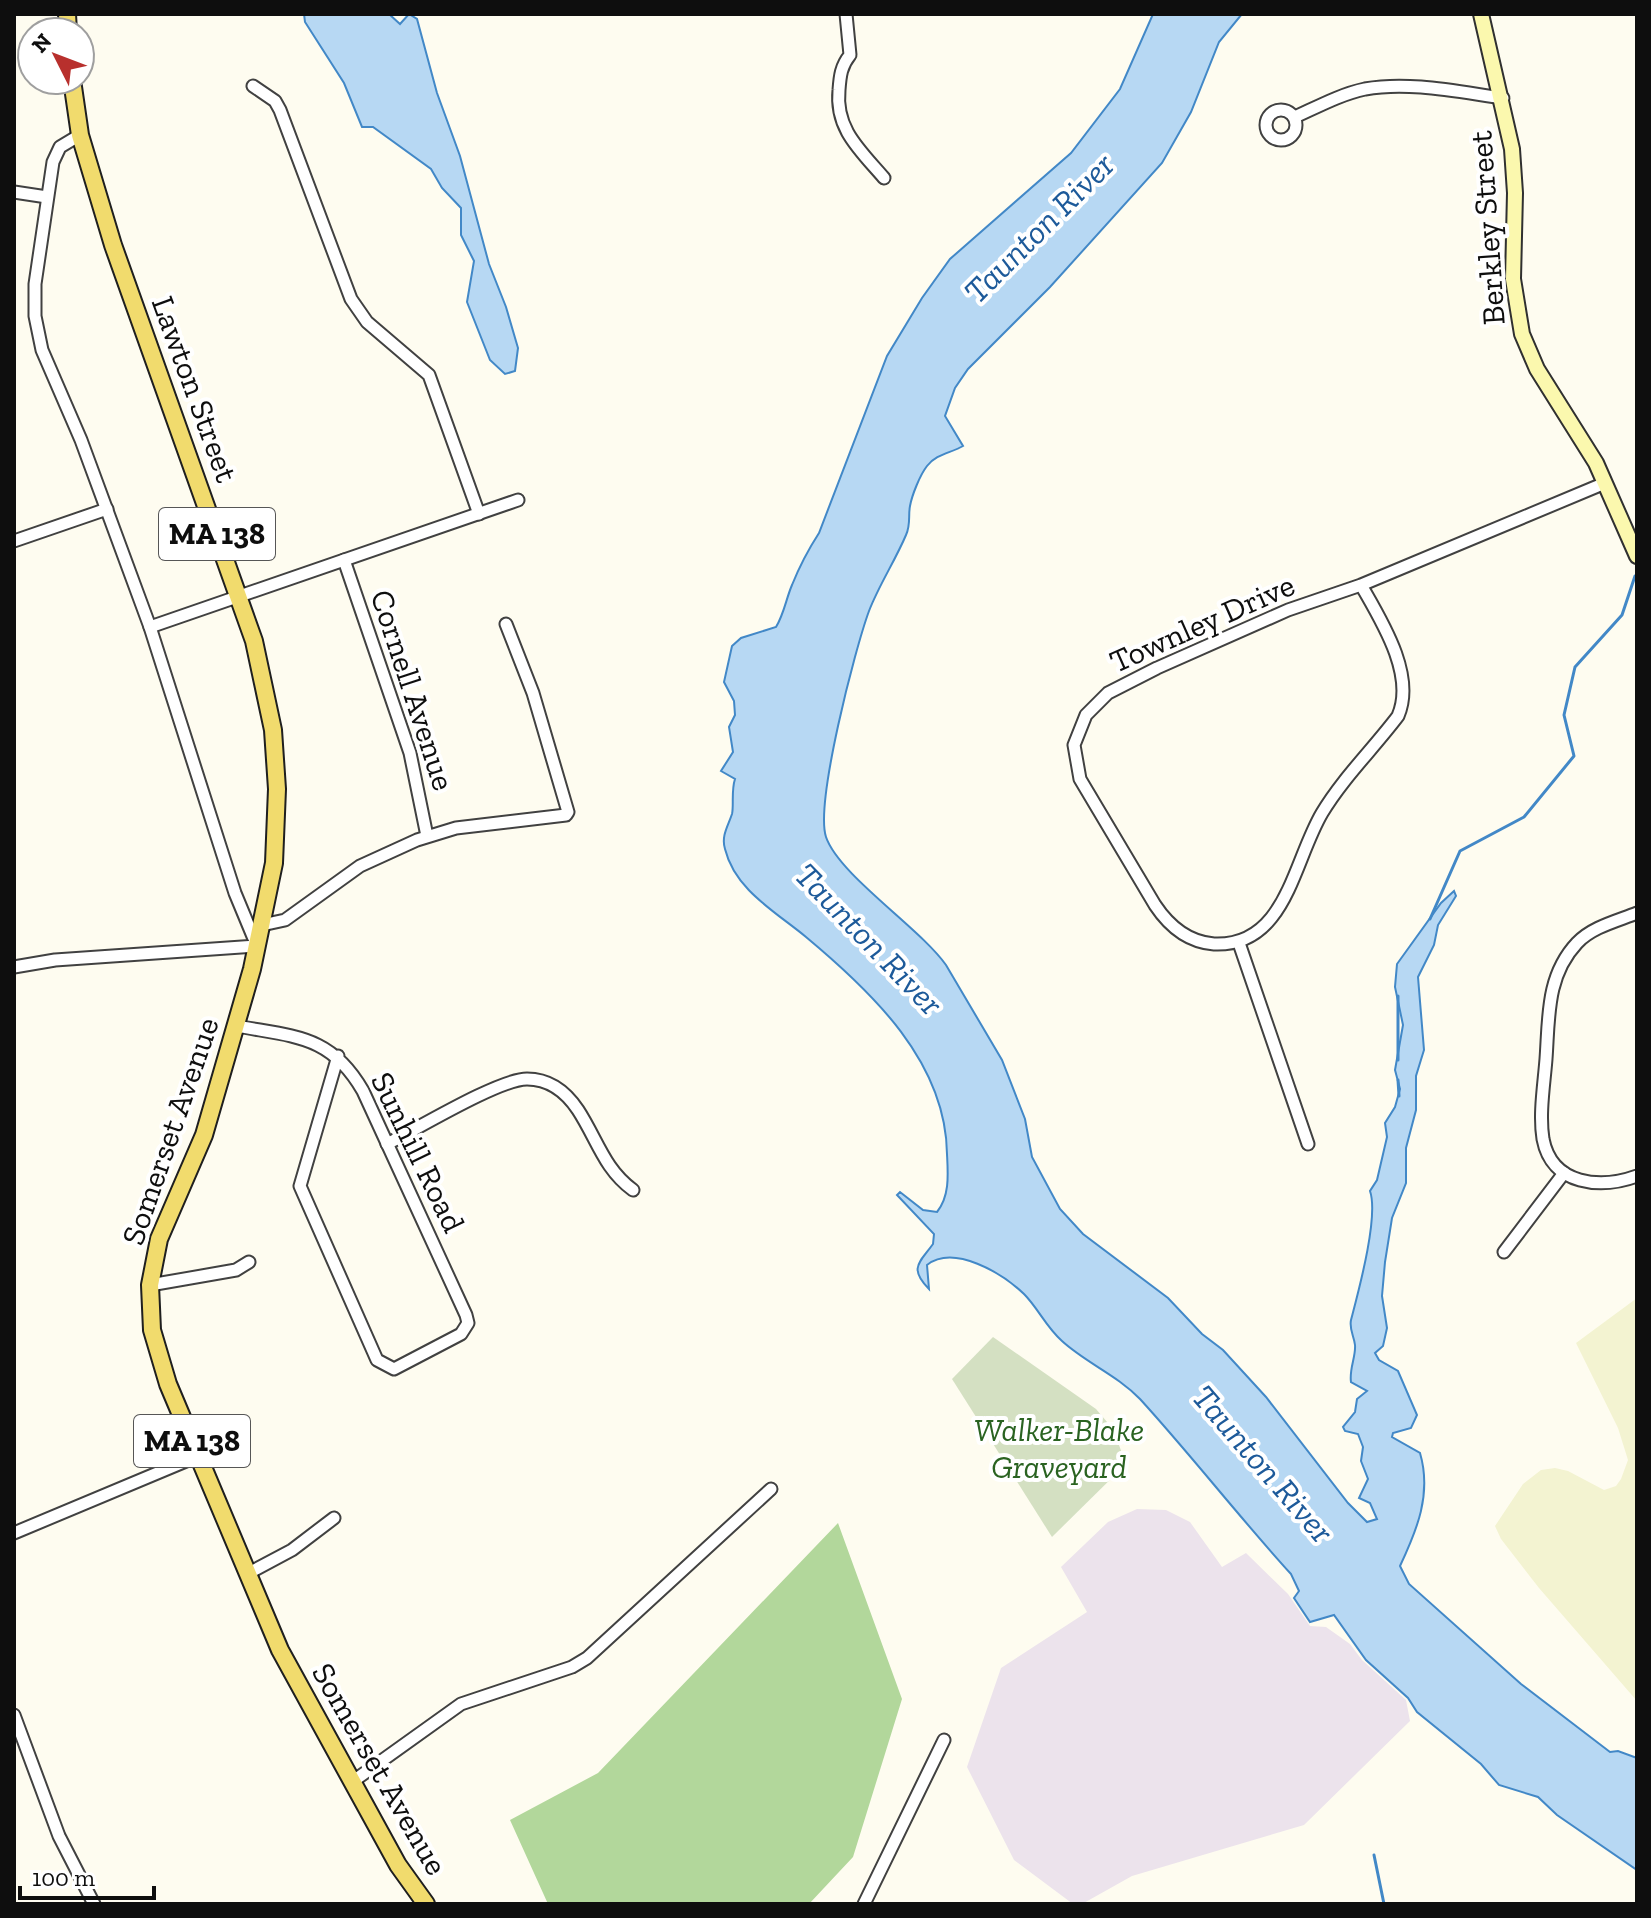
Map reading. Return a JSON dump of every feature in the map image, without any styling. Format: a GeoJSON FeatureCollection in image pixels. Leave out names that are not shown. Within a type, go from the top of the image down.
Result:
{"type":"FeatureCollection","features":[{"type":"Feature","properties":{"kind":"main road","name":"Berkley Street"},"geometry":{"type":"LineString","coordinates":[[1481,14],[1503,98],[1514,162],[1513,279],[1522,334],[1537,369],[1605,483],[1637,556]]}},
{"type":"Feature","properties":{"kind":"main road","name":"MA 138"},"geometry":{"type":"LineString","coordinates":[[74,96],[80,135]]}},
{"type":"Feature","properties":{"kind":"main road","name":"Lawton Street"},"geometry":{"type":"LineString","coordinates":[[80,135],[113,245],[239,597],[266,689],[275,759],[277,826],[257,946]]}},
{"type":"Feature","properties":{"kind":"main road","name":"Somerset Avenue"},"geometry":{"type":"LineString","coordinates":[[257,946],[204,1135],[159,1239],[150,1285],[155,1348],[247,1574],[294,1678],[398,1865],[426,1904]]}},
{"type":"Feature","properties":{"kind":"street"},"geometry":{"type":"LineString","coordinates":[[846,14],[850,55],[842,64],[836,112],[845,131],[884,178]]}},
{"type":"Feature","properties":{"kind":"street"},"geometry":{"type":"LineString","coordinates":[[253,86],[275,101],[280,110],[351,299],[367,322],[429,375],[479,514]]}},
{"type":"Feature","properties":{"kind":"street"},"geometry":{"type":"LineString","coordinates":[[1295,117],[1354,92],[1376,88],[1433,89],[1503,98]]}},
{"type":"Feature","properties":{"kind":"street"},"geometry":{"type":"LineString","coordinates":[[14,967],[55,960],[257,946],[235,893],[150,627],[38,333],[35,275],[55,154],[63,144],[80,135]]}},
{"type":"Feature","properties":{"kind":"street"},"geometry":{"type":"LineString","coordinates":[[14,192],[47,197]]}},
{"type":"Feature","properties":{"kind":"street","name":"Townley Drive"},"geometry":{"type":"LineString","coordinates":[[1239,943],[1196,940],[1177,930],[1162,916],[1080,779],[1074,754],[1077,736],[1086,715],[1108,693],[1280,613],[1361,585],[1605,483]]}},
{"type":"Feature","properties":{"kind":"street"},"geometry":{"type":"LineString","coordinates":[[150,627],[518,500]]}},
{"type":"Feature","properties":{"kind":"street"},"geometry":{"type":"LineString","coordinates":[[14,541],[107,509]]}},
{"type":"Feature","properties":{"kind":"street","name":"Cornell Avenue"},"geometry":{"type":"LineString","coordinates":[[344,560],[416,772],[427,836]]}},
{"type":"Feature","properties":{"kind":"street"},"geometry":{"type":"LineString","coordinates":[[1308,1144],[1239,943],[1262,930],[1277,914],[1323,811],[1402,706],[1402,684],[1396,660],[1361,585]]}},
{"type":"Feature","properties":{"kind":"street"},"geometry":{"type":"LineString","coordinates":[[262,925],[285,920],[360,866],[427,836],[568,812],[533,693],[506,624]]}},
{"type":"Feature","properties":{"kind":"street"},"geometry":{"type":"LineString","coordinates":[[1637,913],[1583,937],[1564,960],[1551,995],[1542,1129],[1549,1155],[1564,1173],[1600,1186],[1637,1176]]}},
{"type":"Feature","properties":{"kind":"street","name":"Sunhill Road"},"geometry":{"type":"LineString","coordinates":[[237,1026],[311,1041],[338,1056],[363,1091],[466,1315],[467,1327],[458,1336],[398,1368],[385,1368],[377,1360],[300,1186],[338,1056]]}},
{"type":"Feature","properties":{"kind":"street"},"geometry":{"type":"LineString","coordinates":[[387,1144],[508,1083],[537,1080],[556,1087],[570,1098],[608,1167],[633,1190]]}},
{"type":"Feature","properties":{"kind":"street"},"geometry":{"type":"LineString","coordinates":[[1504,1252],[1564,1173]]}},
{"type":"Feature","properties":{"kind":"street"},"geometry":{"type":"LineString","coordinates":[[150,1285],[236,1270],[249,1262]]}},
{"type":"Feature","properties":{"kind":"street"},"geometry":{"type":"LineString","coordinates":[[14,1533],[198,1456]]}},
{"type":"Feature","properties":{"kind":"street"},"geometry":{"type":"LineString","coordinates":[[352,1782],[461,1704],[572,1667],[587,1658],[771,1489]]}},
{"type":"Feature","properties":{"kind":"street"},"geometry":{"type":"LineString","coordinates":[[247,1574],[292,1550],[334,1518]]}},
{"type":"Feature","properties":{"kind":"street"},"geometry":{"type":"LineString","coordinates":[[14,1715],[59,1836],[94,1904]]}},
{"type":"Feature","properties":{"kind":"street"},"geometry":{"type":"LineString","coordinates":[[864,1904],[944,1740]]}},
{"type":"Feature","properties":{"kind":"shaded area"},"geometry":{"type":"Polygon","coordinates":[[[1137,1509],[1166,1510],[1190,1522],[1222,1567],[1246,1553],[1288,1594],[1310,1626],[1326,1627],[1350,1644],[1362,1660],[1406,1700],[1410,1721],[1304,1825],[1132,1876],[1082,1904],[1073,1904],[1014,1860],[967,1767],[1001,1668],[1087,1612],[1061,1567],[1108,1522],[1137,1509]]]}},
{"type":"Feature","properties":{"kind":"green space"},"geometry":{"type":"Polygon","coordinates":[[[1637,1298],[1637,1701],[1539,1588],[1501,1539],[1495,1526],[1523,1484],[1541,1470],[1555,1468],[1568,1471],[1604,1490],[1616,1486],[1621,1479],[1628,1460],[1618,1428],[1576,1343],[1637,1298]]]}},
{"type":"Feature","properties":{"kind":"green space","name":"Walker-Blake Graveyard"},"geometry":{"type":"Polygon","coordinates":[[[993,1337],[1096,1409],[1113,1429],[1126,1464],[1052,1537],[952,1379],[993,1337]]]}},
{"type":"Feature","properties":{"kind":"green space"},"geometry":{"type":"Polygon","coordinates":[[[838,1523],[902,1699],[853,1857],[809,1904],[548,1904],[510,1820],[598,1773],[838,1523]]]}},
{"type":"Feature","properties":{"kind":"water"},"geometry":{"type":"Polygon","coordinates":[[[304,14],[389,14],[400,24],[409,14],[417,19],[437,93],[460,156],[489,264],[518,348],[515,371],[505,374],[490,360],[467,302],[474,261],[461,235],[461,208],[442,188],[431,169],[373,127],[362,127],[344,83],[305,22],[304,14]]]}},
{"type":"Feature","properties":{"kind":"water","name":"Taunton River"},"geometry":{"type":"Polygon","coordinates":[[[1153,14],[1242,14],[1219,42],[1191,112],[1162,163],[1050,287],[968,369],[955,388],[945,416],[963,446],[935,459],[922,474],[911,501],[906,535],[869,611],[846,690],[831,761],[824,819],[826,837],[847,868],[946,965],[1002,1060],[1025,1119],[1032,1157],[1060,1209],[1083,1234],[1168,1298],[1202,1334],[1223,1350],[1266,1397],[1348,1503],[1367,1522],[1377,1519],[1370,1503],[1359,1498],[1368,1479],[1361,1461],[1363,1447],[1358,1434],[1345,1431],[1343,1427],[1355,1412],[1357,1399],[1367,1391],[1351,1382],[1355,1345],[1351,1323],[1370,1236],[1370,1191],[1377,1180],[1387,1137],[1385,1123],[1395,1107],[1400,1089],[1395,1070],[1403,1025],[1395,987],[1397,964],[1441,903],[1454,891],[1456,896],[1438,925],[1434,945],[1418,977],[1424,1050],[1416,1076],[1416,1110],[1406,1148],[1406,1183],[1392,1218],[1385,1262],[1382,1296],[1387,1328],[1383,1346],[1375,1353],[1379,1360],[1398,1371],[1417,1415],[1411,1428],[1393,1433],[1392,1437],[1420,1453],[1424,1483],[1421,1511],[1400,1566],[1409,1584],[1521,1684],[1610,1752],[1618,1751],[1637,1758],[1637,1870],[1557,1815],[1538,1797],[1499,1785],[1481,1764],[1417,1712],[1408,1698],[1366,1660],[1334,1615],[1310,1622],[1294,1598],[1299,1591],[1291,1574],[1140,1399],[1062,1341],[1015,1286],[991,1270],[964,1259],[950,1258],[938,1259],[927,1265],[929,1289],[919,1276],[918,1265],[933,1244],[934,1234],[897,1195],[900,1192],[923,1210],[937,1212],[944,1199],[947,1154],[943,1121],[934,1089],[919,1059],[879,1006],[831,958],[747,888],[730,864],[725,849],[724,835],[732,814],[735,779],[721,771],[733,752],[729,727],[735,715],[734,701],[724,682],[732,646],[741,638],[776,627],[779,622],[798,571],[819,533],[887,356],[922,298],[950,259],[1071,153],[1120,89],[1153,14]]]}},
{"type":"Feature","properties":{"kind":"waterway"},"geometry":{"type":"LineString","coordinates":[[1430,919],[1460,851],[1524,817],[1574,756],[1564,715],[1575,667],[1622,615],[1635,576]]}},
{"type":"Feature","properties":{"kind":"waterway"},"geometry":{"type":"LineString","coordinates":[[1398,996],[1398,1060]]}},
{"type":"Feature","properties":{"kind":"waterway"},"geometry":{"type":"LineString","coordinates":[[1398,1080],[1399,1096]]}},
{"type":"Feature","properties":{"kind":"waterway"},"geometry":{"type":"LineString","coordinates":[[1374,1855],[1384,1904]]}}]}
